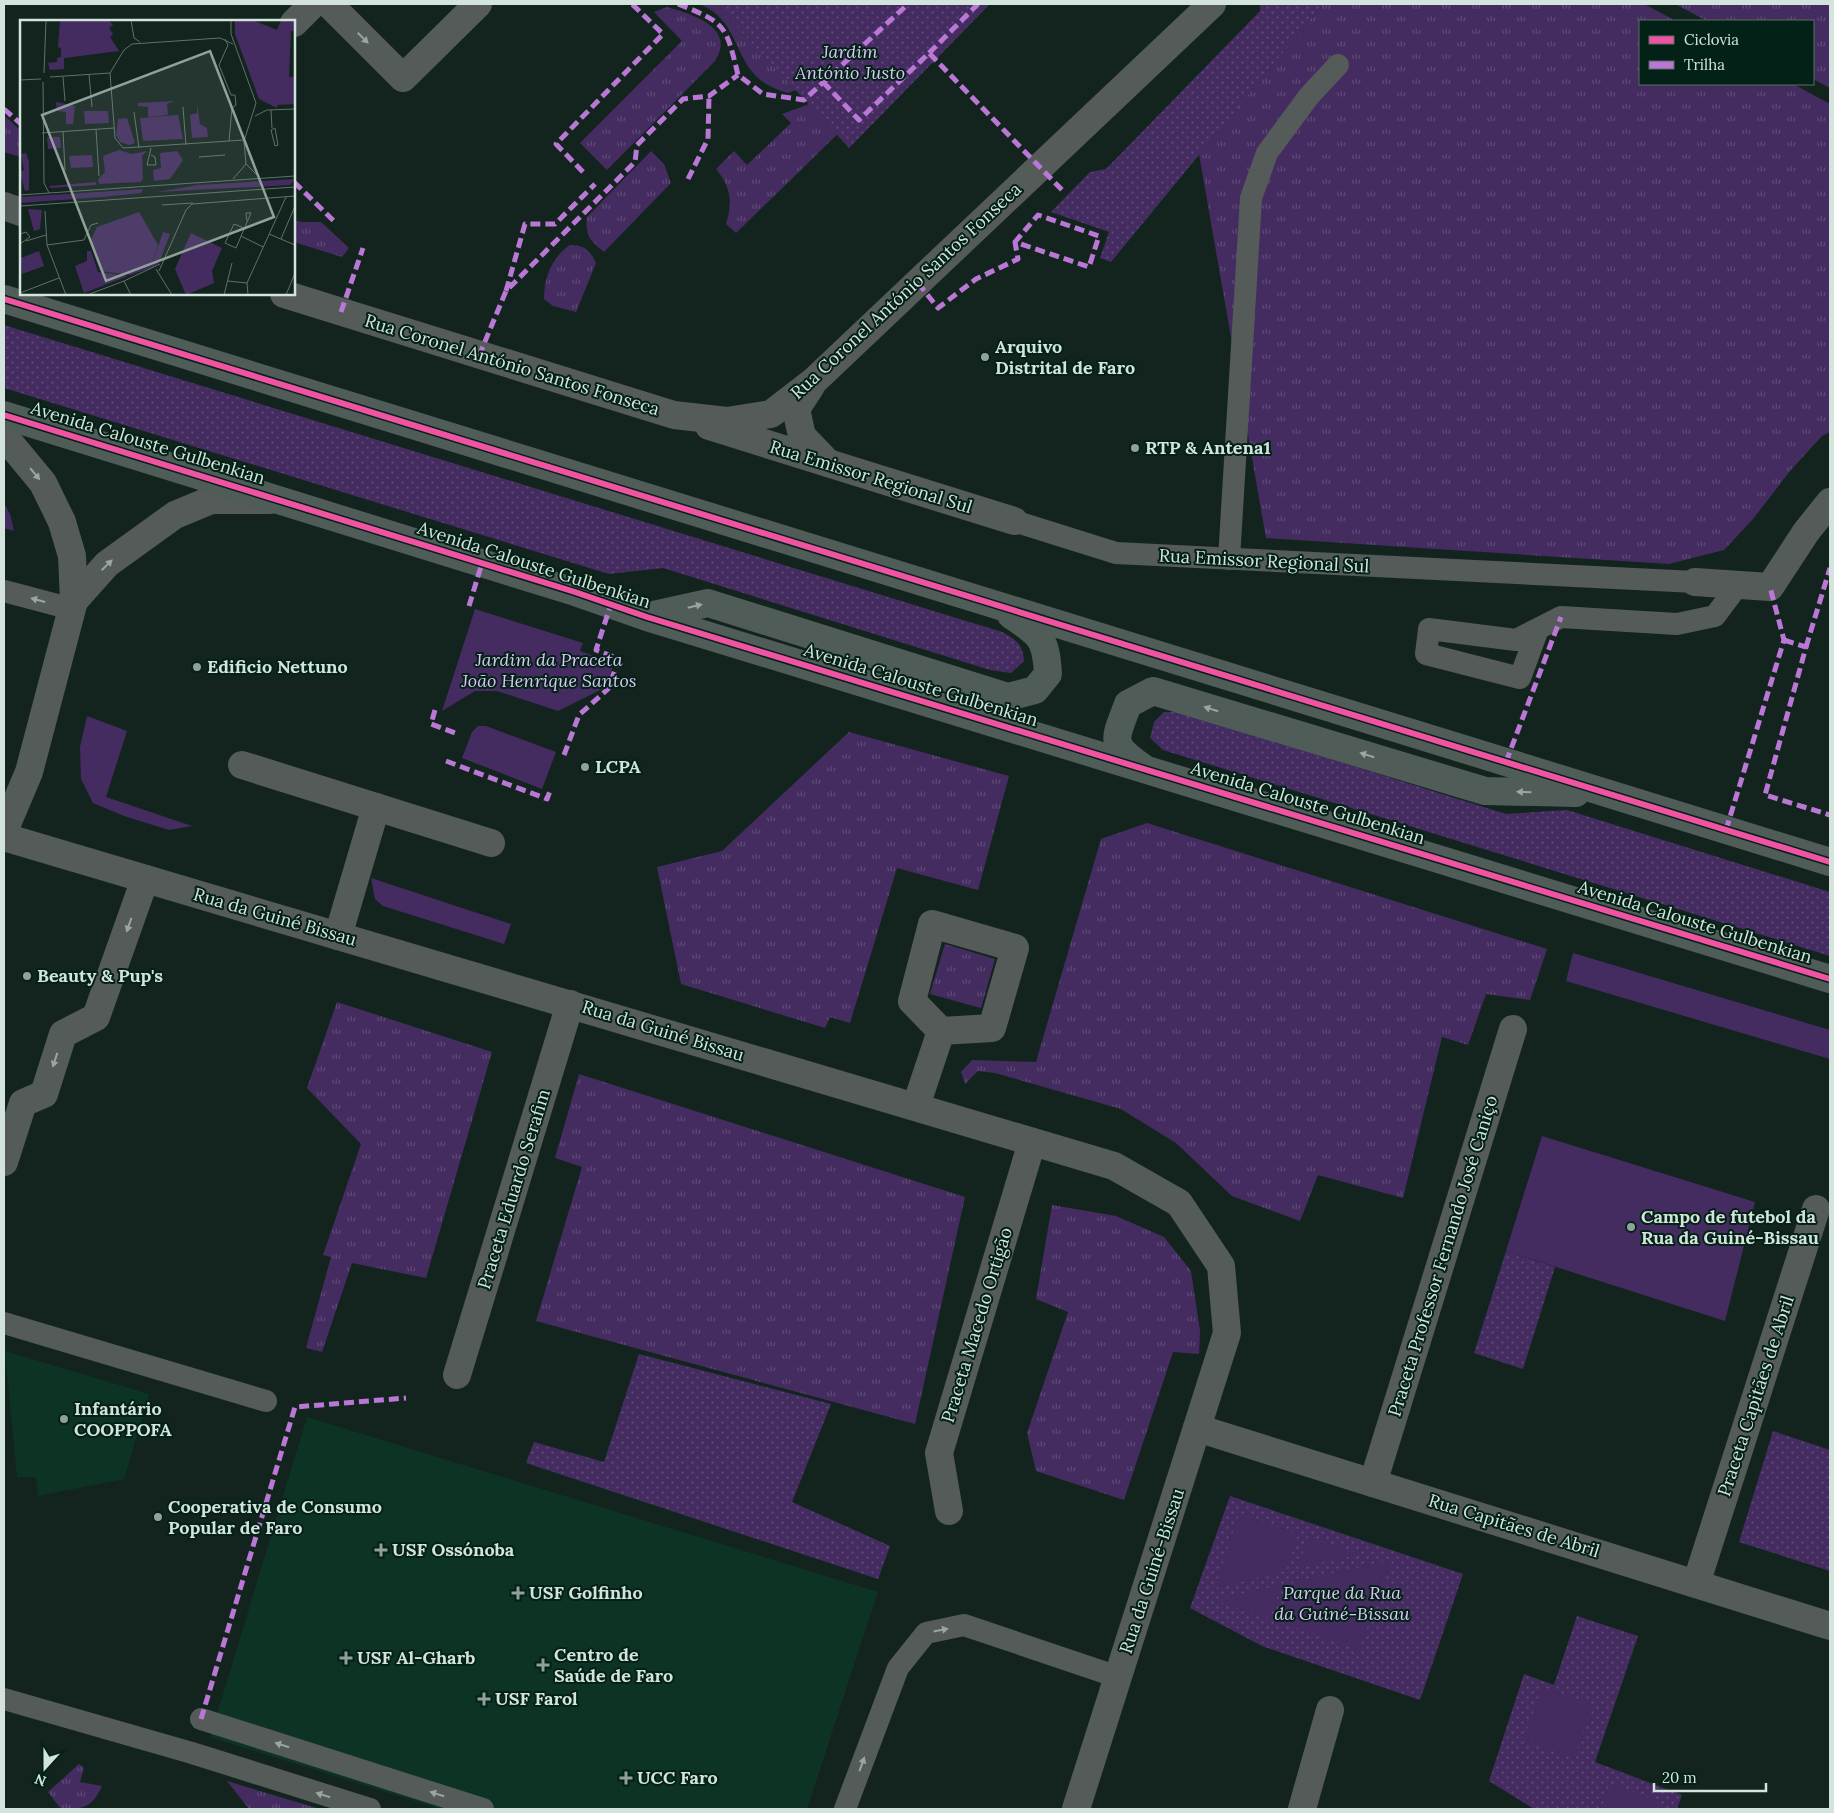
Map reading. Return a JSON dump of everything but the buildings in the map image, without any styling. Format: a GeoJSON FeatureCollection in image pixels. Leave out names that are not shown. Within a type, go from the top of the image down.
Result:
{"type":"FeatureCollection","features":[{"type":"Feature","properties":{"kind":"main road"},"geometry":{"type":"LineString","coordinates":[[4,299],[1830,862]]}},
{"type":"Feature","properties":{"kind":"main road","name":"Avenida Calouste Gulbenkian"},"geometry":{"type":"LineString","coordinates":[[4,415],[283,500],[575,592],[647,617],[1830,979]]}},
{"type":"Feature","properties":{"kind":"main road"},"geometry":{"type":"LineString","coordinates":[[647,617],[708,603],[1008,697],[1035,690],[1048,674],[1047,652],[1037,632],[995,605]]}},
{"type":"Feature","properties":{"kind":"main road"},"geometry":{"type":"LineString","coordinates":[[1143,768],[1122,752],[1116,736],[1128,704],[1153,691],[1485,791],[1608,794]]}},
{"type":"Feature","properties":{"kind":"street"},"geometry":{"type":"LineString","coordinates":[[295,22],[313,4]]}},
{"type":"Feature","properties":{"kind":"street"},"geometry":{"type":"LineString","coordinates":[[329,4],[403,78],[478,4]]}},
{"type":"Feature","properties":{"kind":"street","name":"Rua Coronel António Santos Fonseca"},"geometry":{"type":"LineString","coordinates":[[287,295],[674,415],[727,420],[771,414],[815,380],[1212,4]]}},
{"type":"Feature","properties":{"kind":"street"},"geometry":{"type":"LineString","coordinates":[[4,206],[20,212]]}},
{"type":"Feature","properties":{"kind":"street"},"geometry":{"type":"LineString","coordinates":[[815,380],[796,409],[802,436],[829,464]]}},
{"type":"Feature","properties":{"kind":"street","name":"Rua Emissor Regional Sul"},"geometry":{"type":"LineString","coordinates":[[674,415],[1014,521]]}},
{"type":"Feature","properties":{"kind":"street"},"geometry":{"type":"LineString","coordinates":[[4,436],[43,483],[62,522],[72,556],[73,605],[29,772],[4,832]]}},
{"type":"Feature","properties":{"kind":"street"},"geometry":{"type":"LineString","coordinates":[[73,605],[107,564],[175,515],[211,500],[283,500]]}},
{"type":"Feature","properties":{"kind":"street","name":"Rua Emissor Regional Sul"},"geometry":{"type":"LineString","coordinates":[[1696,582],[1770,587],[1806,532],[1830,502]]}},
{"type":"Feature","properties":{"kind":"street"},"geometry":{"type":"LineString","coordinates":[[242,765],[491,843]]}},
{"type":"Feature","properties":{"kind":"street"},"geometry":{"type":"LineString","coordinates":[[338,936],[376,807]]}},
{"type":"Feature","properties":{"kind":"street","name":"Rua da Guiné Bissau"},"geometry":{"type":"LineString","coordinates":[[4,837],[1114,1166],[1179,1204],[1221,1266],[1227,1333]]}},
{"type":"Feature","properties":{"kind":"street"},"geometry":{"type":"LineString","coordinates":[[4,1162],[23,1103],[44,1094],[63,1034],[96,1017],[145,879]]}},
{"type":"Feature","properties":{"kind":"street","name":"Praceta Eduardo Serafim"},"geometry":{"type":"LineString","coordinates":[[457,1375],[570,1004]]}},
{"type":"Feature","properties":{"kind":"street","name":"Praceta Professor Fernando José Caniço"},"geometry":{"type":"LineString","coordinates":[[1373,1483],[1513,1029]]}},
{"type":"Feature","properties":{"kind":"street"},"geometry":{"type":"LineString","coordinates":[[916,1106],[941,1031]]}},
{"type":"Feature","properties":{"kind":"street","name":"Praceta Macedo Ortigão"},"geometry":{"type":"LineString","coordinates":[[949,1511],[939,1453],[1032,1142]]}},
{"type":"Feature","properties":{"kind":"street","name":"Praceta Capitães de Abril"},"geometry":{"type":"LineString","coordinates":[[1696,1584],[1816,1209]]}},
{"type":"Feature","properties":{"kind":"street","name":"Rua da Guiné-Bissau"},"geometry":{"type":"LineString","coordinates":[[1076,1809],[1227,1333]]}},
{"type":"Feature","properties":{"kind":"street","name":"Rua Capitães de Abril"},"geometry":{"type":"LineString","coordinates":[[1197,1428],[1830,1626]]}},
{"type":"Feature","properties":{"kind":"street"},"geometry":{"type":"LineString","coordinates":[[1302,1809],[1330,1710]]}},
{"type":"Feature","properties":{"kind":"lane"},"geometry":{"type":"LineString","coordinates":[[1229,559],[1251,198],[1267,153],[1309,96],[1338,65]]}},
{"type":"Feature","properties":{"kind":"lane","name":"Rua Emissor Regional Sul"},"geometry":{"type":"LineString","coordinates":[[1014,521],[1116,553],[1696,582]]}},
{"type":"Feature","properties":{"kind":"lane"},"geometry":{"type":"LineString","coordinates":[[1538,629],[1520,678],[1426,654],[1429,629],[1516,640],[1561,617],[1677,624],[1714,616],[1738,584]]}},
{"type":"Feature","properties":{"kind":"lane"},"geometry":{"type":"LineString","coordinates":[[4,591],[73,605]]}},
{"type":"Feature","properties":{"kind":"lane"},"geometry":{"type":"LineString","coordinates":[[4,1323],[266,1401]]}},
{"type":"Feature","properties":{"kind":"lane"},"geometry":{"type":"LineString","coordinates":[[845,1809],[898,1668],[926,1633],[964,1625],[1118,1677]]}},
{"type":"Feature","properties":{"kind":"lane"},"geometry":{"type":"LineString","coordinates":[[4,1699],[192,1753],[370,1809]]}},
{"type":"Feature","properties":{"kind":"lane"},"geometry":{"type":"LineString","coordinates":[[201,1719],[483,1809]]}},
{"type":"Feature","properties":{"kind":"shaded area"},"geometry":{"type":"Polygon","coordinates":[[[5,1351],[149,1394],[124,1479],[38,1496],[36,1477],[17,1477],[5,1351]]]}},
{"type":"Feature","properties":{"kind":"shaded area","name":"Centro de Saúde de Faro"},"geometry":{"type":"Polygon","coordinates":[[[307,1417],[878,1592],[807,1809],[440,1809],[210,1737],[307,1417]]]}},
{"type":"Feature","properties":{"kind":"green space"},"geometry":{"type":"Polygon","coordinates":[[[699,4],[716,4],[796,90],[788,93],[769,86],[756,75],[746,63],[725,24],[714,13],[699,4]]]}},
{"type":"Feature","properties":{"kind":"green space","name":"Jardim António Justo"},"geometry":{"type":"Polygon","coordinates":[[[716,4],[990,4],[849,148],[716,4]]]}},
{"type":"Feature","properties":{"kind":"green space"},"geometry":{"type":"Polygon","coordinates":[[[867,4],[890,4],[877,15],[867,4]]]}},
{"type":"Feature","properties":{"kind":"green space"},"geometry":{"type":"Polygon","coordinates":[[[1260,4],[1323,4],[1111,262],[1100,258],[1109,232],[1051,212],[1090,172],[1106,169],[1260,11],[1260,4]]]}},
{"type":"Feature","properties":{"kind":"green space"},"geometry":{"type":"Polygon","coordinates":[[[1323,4],[1644,4],[1674,20],[1639,20],[1639,85],[1795,85],[1830,104],[1830,432],[1822,436],[1790,471],[1753,519],[1724,550],[1669,564],[1266,538],[1199,154],[1323,4]]]}},
{"type":"Feature","properties":{"kind":"green space"},"geometry":{"type":"Polygon","coordinates":[[[1675,4],[1830,4],[1830,88],[1814,80],[1814,20],[1705,20],[1675,4]]]}},
{"type":"Feature","properties":{"kind":"green space"},"geometry":{"type":"Polygon","coordinates":[[[667,7],[699,18],[709,24],[716,31],[720,40],[720,49],[715,61],[607,170],[580,143],[682,41],[654,12],[667,7]]]}},
{"type":"Feature","properties":{"kind":"green space"},"geometry":{"type":"Polygon","coordinates":[[[826,98],[850,122],[736,233],[726,224],[730,209],[728,189],[716,169],[734,151],[747,165],[791,123],[782,114],[826,98]]]}},
{"type":"Feature","properties":{"kind":"green space"},"geometry":{"type":"Polygon","coordinates":[[[4,115],[20,130],[20,157],[4,152],[4,115]]]}},
{"type":"Feature","properties":{"kind":"green space"},"geometry":{"type":"Polygon","coordinates":[[[651,151],[664,164],[671,183],[604,252],[595,245],[588,234],[587,217],[651,151]]]}},
{"type":"Feature","properties":{"kind":"green space"},"geometry":{"type":"Polygon","coordinates":[[[295,220],[321,222],[349,248],[342,257],[295,242],[295,220]]]}},
{"type":"Feature","properties":{"kind":"green space"},"geometry":{"type":"Polygon","coordinates":[[[570,245],[586,249],[596,263],[576,312],[553,306],[544,299],[547,275],[550,268],[558,255],[570,245]]]}},
{"type":"Feature","properties":{"kind":"green space"},"geometry":{"type":"Polygon","coordinates":[[[4,325],[1002,632],[1018,643],[1024,661],[1011,673],[990,670],[663,568],[609,574],[4,388],[4,325]]]}},
{"type":"Feature","properties":{"kind":"green space"},"geometry":{"type":"Polygon","coordinates":[[[4,504],[10,514],[14,531],[4,528],[4,504]]]}},
{"type":"Feature","properties":{"kind":"green space","name":"Jardim da Praceta João Henrique Santos"},"geometry":{"type":"Polygon","coordinates":[[[475,609],[583,643],[580,651],[614,663],[606,687],[558,711],[497,691],[475,691],[442,711],[475,609]]]}},
{"type":"Feature","properties":{"kind":"green space"},"geometry":{"type":"Polygon","coordinates":[[[1164,712],[1181,712],[1506,814],[1567,810],[1830,892],[1830,956],[1163,750],[1150,738],[1154,722],[1164,712]]]}},
{"type":"Feature","properties":{"kind":"green space"},"geometry":{"type":"Polygon","coordinates":[[[87,716],[127,731],[106,797],[192,826],[169,830],[124,816],[93,803],[81,779],[80,747],[87,716]]]}},
{"type":"Feature","properties":{"kind":"green space","name":"Jardim da Praceta João Henrique Santos"},"geometry":{"type":"Polygon","coordinates":[[[478,726],[486,726],[556,752],[542,789],[462,758],[472,732],[478,726]]]}},
{"type":"Feature","properties":{"kind":"green space"},"geometry":{"type":"Polygon","coordinates":[[[849,732],[1009,776],[978,890],[897,868],[850,1023],[830,1017],[825,1028],[681,984],[657,867],[722,851],[849,732]]]}},
{"type":"Feature","properties":{"kind":"green space"},"geometry":{"type":"Polygon","coordinates":[[[1147,823],[1547,949],[1530,1000],[1486,994],[1468,1045],[1442,1037],[1403,1198],[1318,1175],[1300,1221],[1232,1196],[1176,1143],[1121,1109],[995,1073],[978,1071],[965,1084],[961,1072],[972,1060],[1036,1062],[1101,839],[1147,823]]]}},
{"type":"Feature","properties":{"kind":"green space"},"geometry":{"type":"Polygon","coordinates":[[[371,878],[511,924],[504,944],[383,906],[375,899],[371,878]]]}},
{"type":"Feature","properties":{"kind":"green space"},"geometry":{"type":"Polygon","coordinates":[[[945,944],[995,959],[981,1008],[930,994],[945,944]]]}},
{"type":"Feature","properties":{"kind":"green space"},"geometry":{"type":"Polygon","coordinates":[[[1573,953],[1830,1030],[1830,1059],[1566,981],[1573,953]]]}},
{"type":"Feature","properties":{"kind":"green space"},"geometry":{"type":"Polygon","coordinates":[[[337,1002],[492,1052],[426,1278],[352,1263],[322,1352],[306,1348],[331,1257],[323,1255],[361,1144],[307,1088],[337,1002]]]}},
{"type":"Feature","properties":{"kind":"green space"},"geometry":{"type":"Polygon","coordinates":[[[579,1074],[965,1197],[915,1424],[536,1321],[582,1167],[555,1158],[579,1074]]]}},
{"type":"Feature","properties":{"kind":"green space","name":"Campo de futebol da Rua da Guiné-Bissau"},"geometry":{"type":"Polygon","coordinates":[[[1542,1136],[1755,1202],[1725,1321],[1506,1251],[1542,1136]]]}},
{"type":"Feature","properties":{"kind":"green space"},"geometry":{"type":"Polygon","coordinates":[[[1052,1205],[1116,1216],[1164,1237],[1191,1271],[1200,1331],[1199,1354],[1173,1352],[1124,1500],[1036,1471],[1027,1433],[1068,1312],[1036,1299],[1052,1205]]]}},
{"type":"Feature","properties":{"kind":"green space"},"geometry":{"type":"Polygon","coordinates":[[[1506,1251],[1555,1267],[1523,1369],[1474,1353],[1506,1251]]]}},
{"type":"Feature","properties":{"kind":"green space"},"geometry":{"type":"Polygon","coordinates":[[[639,1354],[831,1404],[792,1502],[890,1546],[878,1579],[526,1463],[534,1442],[604,1462],[639,1354]]]}},
{"type":"Feature","properties":{"kind":"green space"},"geometry":{"type":"Polygon","coordinates":[[[1773,1431],[1830,1450],[1830,1571],[1739,1542],[1773,1431]]]}},
{"type":"Feature","properties":{"kind":"green space","name":"Parque da Rua da Guiné-Bissau"},"geometry":{"type":"Polygon","coordinates":[[[1230,1496],[1463,1574],[1420,1700],[1262,1646],[1190,1608],[1230,1496]]]}},
{"type":"Feature","properties":{"kind":"green space"},"geometry":{"type":"Polygon","coordinates":[[[1239,1514],[1298,1534],[1286,1571],[1215,1588],[1239,1514]]]}},
{"type":"Feature","properties":{"kind":"green space"},"geometry":{"type":"Polygon","coordinates":[[[1308,1537],[1359,1554],[1298,1568],[1308,1537]]]}},
{"type":"Feature","properties":{"kind":"green space"},"geometry":{"type":"Polygon","coordinates":[[[1383,1562],[1390,1564],[1359,1650],[1280,1622],[1293,1582],[1383,1562]]]}},
{"type":"Feature","properties":{"kind":"green space"},"geometry":{"type":"Polygon","coordinates":[[[1281,1585],[1270,1619],[1214,1600],[1281,1585]]]}},
{"type":"Feature","properties":{"kind":"green space"},"geometry":{"type":"Polygon","coordinates":[[[1577,1616],[1638,1636],[1595,1762],[1682,1795],[1677,1809],[1534,1809],[1489,1781],[1524,1674],[1554,1685],[1577,1616]]]}},
{"type":"Feature","properties":{"kind":"green space"},"geometry":{"type":"Polygon","coordinates":[[[1542,1687],[1593,1705],[1574,1758],[1523,1740],[1542,1687]]]}},
{"type":"Feature","properties":{"kind":"green space"},"geometry":{"type":"Polygon","coordinates":[[[79,1764],[84,1768],[80,1782],[102,1786],[94,1799],[86,1806],[75,1809],[61,1809],[48,1792],[79,1764]]]}},
{"type":"Feature","properties":{"kind":"green space"},"geometry":{"type":"Polygon","coordinates":[[[227,1781],[320,1809],[249,1809],[227,1781]]]}},
{"type":"Feature","properties":{"kind":"green space"},"geometry":{"type":"Polygon","coordinates":[[[1610,1784],[1661,1802],[1658,1809],[1601,1809],[1610,1784]]]}},
{"type":"Feature","properties":{"kind":"marked path"},"geometry":{"type":"LineString","coordinates":[[583,172],[556,144],[663,34],[632,4]]}},
{"type":"Feature","properties":{"kind":"marked path"},"geometry":{"type":"LineString","coordinates":[[678,4],[706,16],[721,28],[730,45],[738,75],[763,94],[804,100],[908,4]]}},
{"type":"Feature","properties":{"kind":"marked path"},"geometry":{"type":"LineString","coordinates":[[929,53],[978,4]]}},
{"type":"Feature","properties":{"kind":"marked path"},"geometry":{"type":"LineString","coordinates":[[823,82],[859,120],[929,53],[1063,191]]}},
{"type":"Feature","properties":{"kind":"marked path"},"geometry":{"type":"LineString","coordinates":[[479,356],[506,291],[635,162],[637,145],[683,99],[709,96],[738,75]]}},
{"type":"Feature","properties":{"kind":"marked path"},"geometry":{"type":"LineString","coordinates":[[688,179],[708,139],[709,96]]}},
{"type":"Feature","properties":{"kind":"marked path"},"geometry":{"type":"LineString","coordinates":[[4,109],[20,123]]}},
{"type":"Feature","properties":{"kind":"marked path"},"geometry":{"type":"LineString","coordinates":[[295,183],[337,224]]}},
{"type":"Feature","properties":{"kind":"marked path"},"geometry":{"type":"LineString","coordinates":[[506,291],[525,224],[555,224],[595,184]]}},
{"type":"Feature","properties":{"kind":"marked path"},"geometry":{"type":"LineString","coordinates":[[918,283],[938,308],[976,279],[1018,259],[1015,242],[1089,267],[1099,236],[1038,215],[1015,242]]}},
{"type":"Feature","properties":{"kind":"marked path"},"geometry":{"type":"LineString","coordinates":[[341,312],[363,248]]}},
{"type":"Feature","properties":{"kind":"marked path"},"geometry":{"type":"LineString","coordinates":[[469,606],[482,563]]}},
{"type":"Feature","properties":{"kind":"marked path"},"geometry":{"type":"LineString","coordinates":[[1806,647],[1830,568]]}},
{"type":"Feature","properties":{"kind":"marked path"},"geometry":{"type":"LineString","coordinates":[[1726,830],[1784,640],[1770,587]]}},
{"type":"Feature","properties":{"kind":"marked path"},"geometry":{"type":"LineString","coordinates":[[564,755],[579,715],[608,689],[619,659],[596,650],[611,604]]}},
{"type":"Feature","properties":{"kind":"marked path"},"geometry":{"type":"LineString","coordinates":[[1506,762],[1561,617]]}},
{"type":"Feature","properties":{"kind":"marked path"},"geometry":{"type":"LineString","coordinates":[[1784,640],[1806,647],[1765,795],[1830,815]]}},
{"type":"Feature","properties":{"kind":"marked path"},"geometry":{"type":"LineString","coordinates":[[435,710],[431,724],[458,734]]}},
{"type":"Feature","properties":{"kind":"marked path"},"geometry":{"type":"LineString","coordinates":[[446,761],[547,799],[550,791]]}},
{"type":"Feature","properties":{"kind":"marked path"},"geometry":{"type":"LineString","coordinates":[[201,1719],[295,1407],[406,1398]]}},
{"type":"Feature","properties":{"kind":"cycle path"},"geometry":{"type":"LineString","coordinates":[[4,299],[1830,862]]}},
{"type":"Feature","properties":{"kind":"cycle path"},"geometry":{"type":"LineString","coordinates":[[4,415],[575,592],[647,617],[1830,979]]}},
{"type":"Feature","properties":{"kind":"place","name":"Arquivo Distrital de Faro"},"geometry":{"type":"Point","coordinates":[985,357]}},
{"type":"Feature","properties":{"kind":"place","name":"RTP & Antena1"},"geometry":{"type":"Point","coordinates":[1135,448]}},
{"type":"Feature","properties":{"kind":"place","name":"Edificio Nettuno"},"geometry":{"type":"Point","coordinates":[197,667]}},
{"type":"Feature","properties":{"kind":"place","name":"LCPA"},"geometry":{"type":"Point","coordinates":[585,767]}},
{"type":"Feature","properties":{"kind":"place","name":"Beauty & Pup's"},"geometry":{"type":"Point","coordinates":[27,976]}},
{"type":"Feature","properties":{"kind":"place","name":"Campo de futebol da Rua da Guiné-Bissau"},"geometry":{"type":"Point","coordinates":[1631,1227]}},
{"type":"Feature","properties":{"kind":"place","name":"Infantário COOPPOFA"},"geometry":{"type":"Point","coordinates":[64,1419]}},
{"type":"Feature","properties":{"kind":"place","name":"Cooperativa de Consumo Popular de Faro"},"geometry":{"type":"Point","coordinates":[158,1517]}},
{"type":"Feature","properties":{"kind":"place","name":"USF Ossónoba"},"geometry":{"type":"Point","coordinates":[381,1550]}},
{"type":"Feature","properties":{"kind":"place","name":"USF Golfinho"},"geometry":{"type":"Point","coordinates":[518,1593]}},
{"type":"Feature","properties":{"kind":"place","name":"USF Al-Gharb"},"geometry":{"type":"Point","coordinates":[346,1658]}},
{"type":"Feature","properties":{"kind":"place","name":"Centro de Saúde de Faro"},"geometry":{"type":"Point","coordinates":[543,1665]}},
{"type":"Feature","properties":{"kind":"place","name":"USF Farol"},"geometry":{"type":"Point","coordinates":[484,1699]}},
{"type":"Feature","properties":{"kind":"place","name":"UCC Faro"},"geometry":{"type":"Point","coordinates":[626,1778]}}]}
